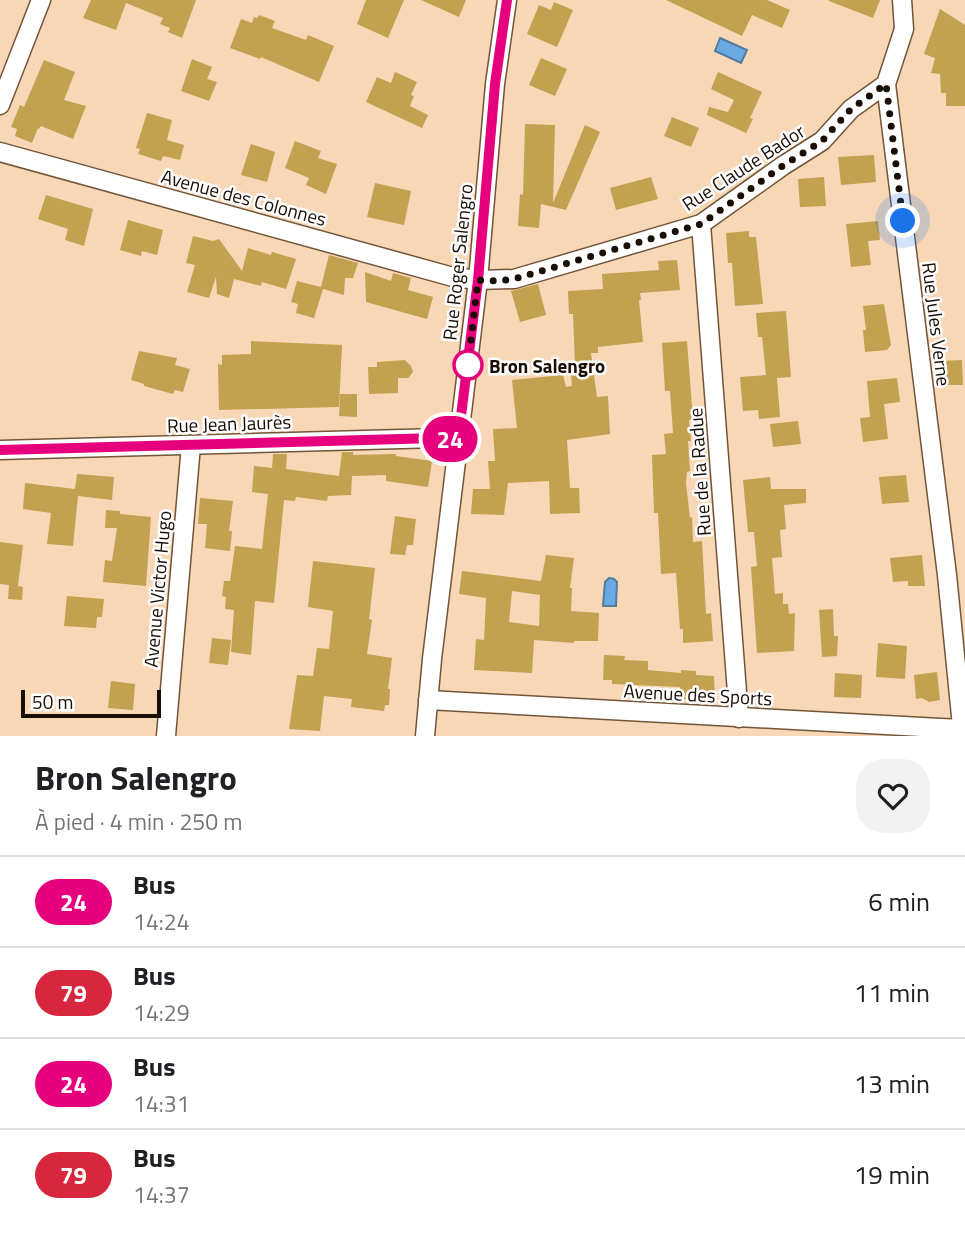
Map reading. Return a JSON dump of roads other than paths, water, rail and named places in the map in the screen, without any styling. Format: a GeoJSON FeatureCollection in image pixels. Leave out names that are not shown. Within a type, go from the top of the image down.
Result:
{"type":"FeatureCollection","features":[{"type":"Feature","properties":{"kind":"street"},"geometry":{"type":"LineString","coordinates":[[0,105],[41,0]]}},
{"type":"Feature","properties":{"kind":"street","name":"Rue Roger Salengro"},"geometry":{"type":"LineString","coordinates":[[425,736],[478,280],[495,84],[506,0]]}},
{"type":"Feature","properties":{"kind":"street"},"geometry":{"type":"LineString","coordinates":[[886,84],[904,29],[902,0]]}},
{"type":"Feature","properties":{"kind":"street","name":"Rue Claude Bador"},"geometry":{"type":"LineString","coordinates":[[478,280],[514,279],[701,224],[822,141],[851,109],[886,84]]}},
{"type":"Feature","properties":{"kind":"street","name":"Rue Jules Verne"},"geometry":{"type":"LineString","coordinates":[[886,84],[947,575],[963,731]]}},
{"type":"Feature","properties":{"kind":"street","name":"Avenue des Colonnes"},"geometry":{"type":"LineString","coordinates":[[0,152],[453,277],[478,280]]}},
{"type":"Feature","properties":{"kind":"street","name":"Rue de la Radue"},"geometry":{"type":"LineString","coordinates":[[701,224],[740,718]]}},
{"type":"Feature","properties":{"kind":"street","name":"Rue Jean Jaurès"},"geometry":{"type":"LineString","coordinates":[[0,450],[438,438],[458,440]]}},
{"type":"Feature","properties":{"kind":"street","name":"Avenue Victor Hugo"},"geometry":{"type":"LineString","coordinates":[[166,736],[191,445]]}},
{"type":"Feature","properties":{"kind":"street"},"geometry":{"type":"LineString","coordinates":[[947,575],[965,572]]}},
{"type":"Feature","properties":{"kind":"street","name":"Avenue des Sports"},"geometry":{"type":"LineString","coordinates":[[428,700],[963,731]]}},
{"type":"Feature","properties":{"kind":"water"},"geometry":{"type":"Polygon","coordinates":[[[720,38],[747,50],[741,63],[715,51],[720,38]]]}},
{"type":"Feature","properties":{"kind":"water"},"geometry":{"type":"Polygon","coordinates":[[[609,578],[617,582],[616,606],[603,606],[605,582],[609,578]]]}},
{"type":"Feature","properties":{"kind":"place","name":"Bron Salengro"},"geometry":{"type":"Point","coordinates":[468,365]}}]}
